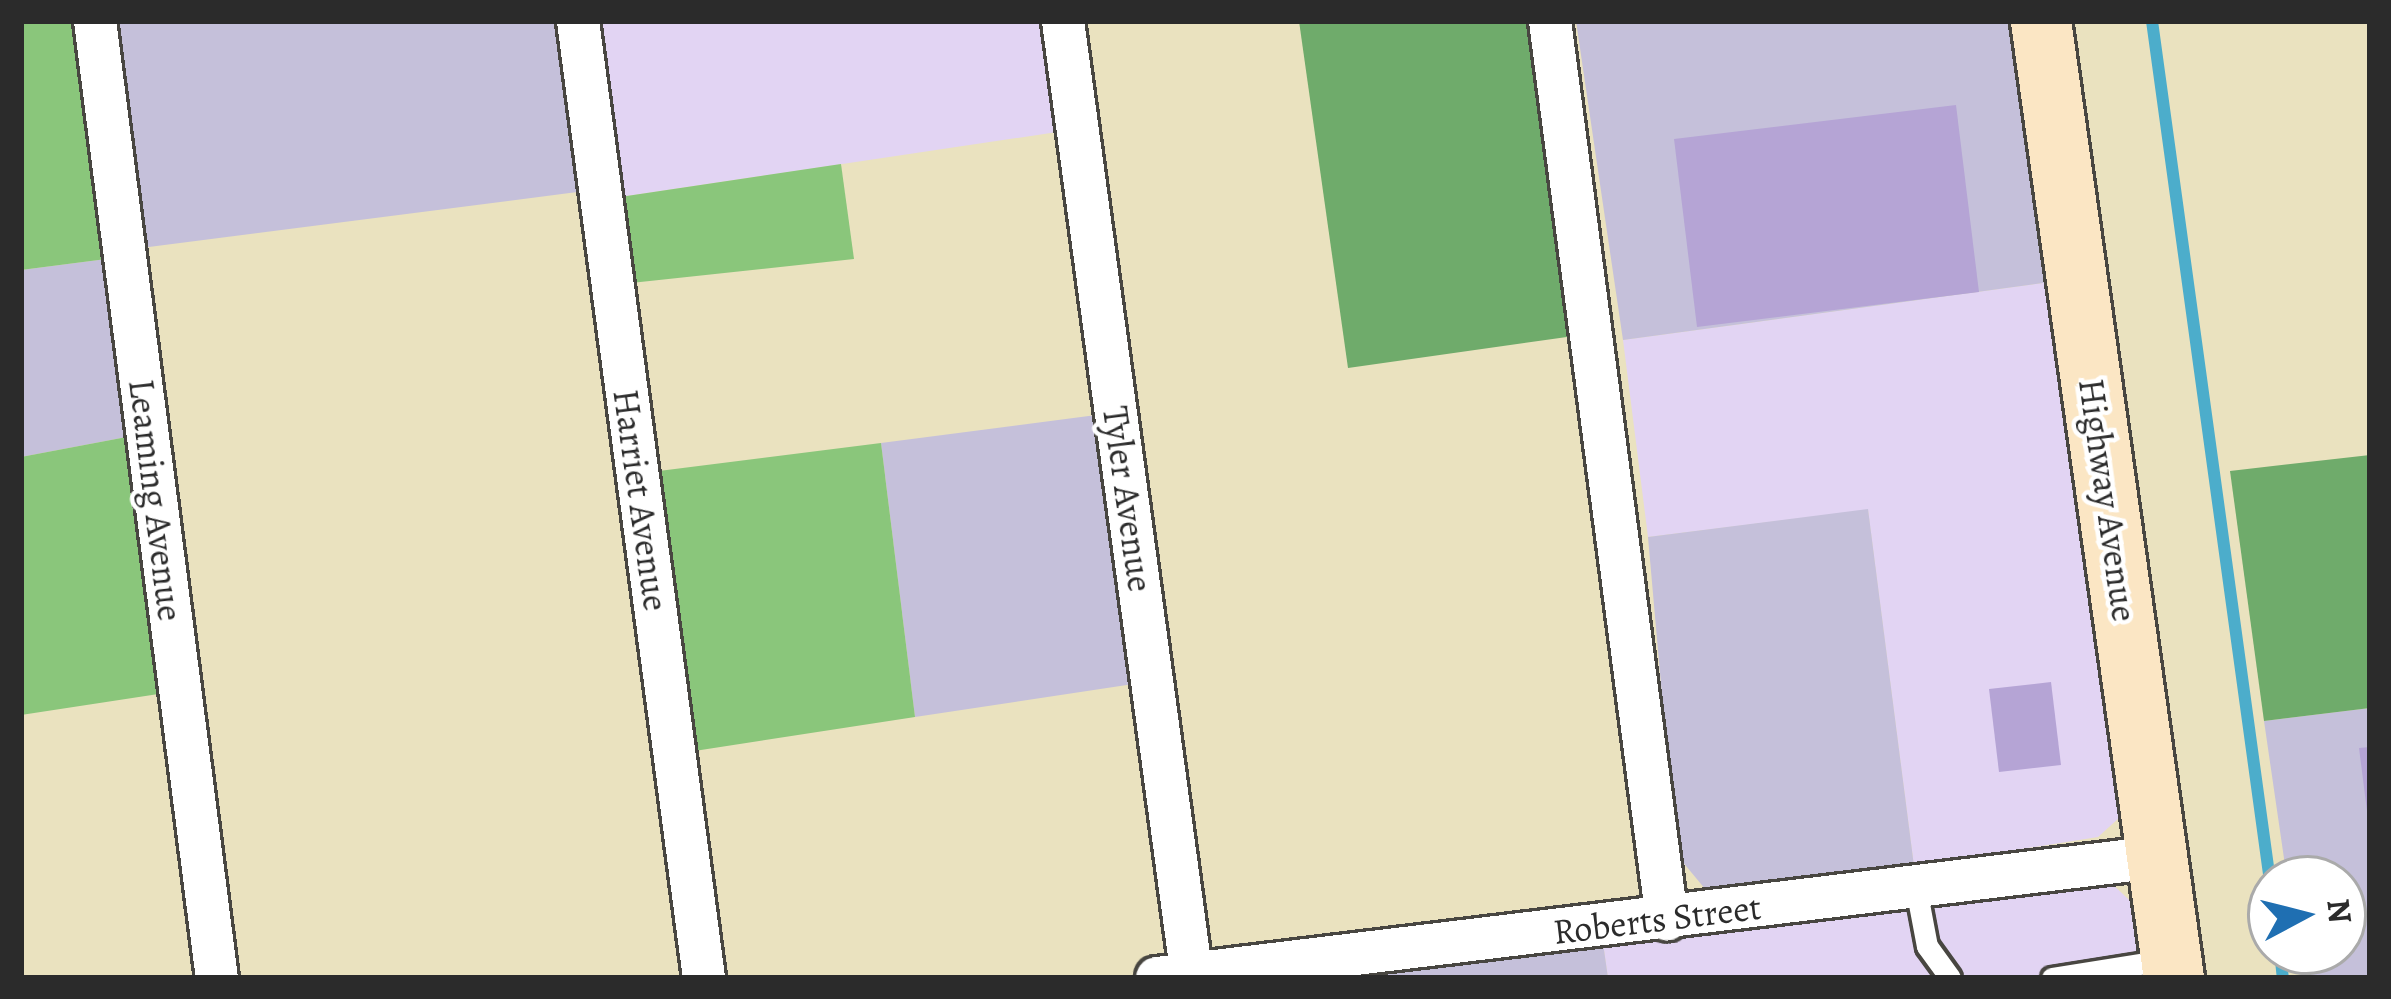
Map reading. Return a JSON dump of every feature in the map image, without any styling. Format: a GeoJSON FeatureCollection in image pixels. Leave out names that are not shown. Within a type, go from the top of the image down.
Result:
{"type":"FeatureCollection","features":[{"type":"Feature","properties":{"kind":"street","name":"Leaming Avenue"},"geometry":{"type":"LineString","coordinates":[[95,21],[218,978]]}},
{"type":"Feature","properties":{"kind":"street","name":"Harriet Avenue"},"geometry":{"type":"LineString","coordinates":[[578,21],[704,978]]}},
{"type":"Feature","properties":{"kind":"street","name":"Tyler Avenue"},"geometry":{"type":"LineString","coordinates":[[1063,21],[1180,976]]}},
{"type":"Feature","properties":{"kind":"street"},"geometry":{"type":"LineString","coordinates":[[1550,21],[1667,919]]}},
{"type":"Feature","properties":{"kind":"street","name":"Highway Avenue"},"geometry":{"type":"LineString","coordinates":[[2041,21],[2173,968]]}},
{"type":"Feature","properties":{"kind":"street","name":"Roberts Street"},"geometry":{"type":"LineString","coordinates":[[1180,976],[2157,857]]}},
{"type":"Feature","properties":{"kind":"lane"},"geometry":{"type":"LineString","coordinates":[[1916,888],[1928,946],[1949,978]]}},
{"type":"Feature","properties":{"kind":"lane"},"geometry":{"type":"LineString","coordinates":[[2052,978],[2173,968]]}},
{"type":"Feature","properties":{"kind":"shaded area"},"geometry":{"type":"Polygon","coordinates":[[[112,21],[561,21],[585,191],[141,248],[112,21]]]}},
{"type":"Feature","properties":{"kind":"shaded area"},"geometry":{"type":"Polygon","coordinates":[[[591,21],[1048,21],[1064,131],[620,197],[591,21]]]}},
{"type":"Feature","properties":{"kind":"shaded area"},"geometry":{"type":"Polygon","coordinates":[[[1576,21],[2015,21],[2057,281],[1623,340],[1576,21]]]}},
{"type":"Feature","properties":{"kind":"shaded area"},"geometry":{"type":"Polygon","coordinates":[[[114,258],[132,436],[21,457],[21,270],[114,258]]]}},
{"type":"Feature","properties":{"kind":"shaded area"},"geometry":{"type":"Polygon","coordinates":[[[2057,281],[2127,799],[2119,818],[2098,837],[1914,866],[1868,510],[1648,537],[1623,340],[2057,281]]]}},
{"type":"Feature","properties":{"kind":"shaded area"},"geometry":{"type":"Polygon","coordinates":[[[1104,414],[1140,683],[915,717],[881,443],[1104,414]]]}},
{"type":"Feature","properties":{"kind":"shaded area"},"geometry":{"type":"Polygon","coordinates":[[[1868,509],[1914,866],[1706,890],[1676,854],[1648,537],[1868,509]]]}},
{"type":"Feature","properties":{"kind":"shaded area"},"geometry":{"type":"Polygon","coordinates":[[[2370,708],[2370,978],[2302,978],[2367,975],[2367,855],[2284,855],[2264,721],[2370,708]]]}},
{"type":"Feature","properties":{"kind":"shaded area"},"geometry":{"type":"Polygon","coordinates":[[[2110,882],[2142,912],[2151,978],[1608,978],[1603,943],[2110,882]]]}},
{"type":"Feature","properties":{"kind":"shaded area"},"geometry":{"type":"Polygon","coordinates":[[[1603,943],[1608,978],[1271,978],[1603,943]]]}},
{"type":"Feature","properties":{"kind":"green space"},"geometry":{"type":"Polygon","coordinates":[[[21,21],[82,21],[114,258],[21,270],[21,21]]]}},
{"type":"Feature","properties":{"kind":"green space"},"geometry":{"type":"Polygon","coordinates":[[[1299,21],[1532,21],[1574,336],[1348,368],[1299,21]]]}},
{"type":"Feature","properties":{"kind":"green space"},"geometry":{"type":"Polygon","coordinates":[[[841,164],[854,259],[631,283],[620,197],[841,164]]]}},
{"type":"Feature","properties":{"kind":"green space"},"geometry":{"type":"Polygon","coordinates":[[[132,436],[165,693],[21,715],[21,457],[132,436]]]}},
{"type":"Feature","properties":{"kind":"green space"},"geometry":{"type":"Polygon","coordinates":[[[881,443],[915,717],[688,752],[651,472],[881,443]]]}},
{"type":"Feature","properties":{"kind":"green space"},"geometry":{"type":"Polygon","coordinates":[[[2370,455],[2370,708],[2264,721],[2230,471],[2370,455]]]}},
{"type":"Feature","properties":{"kind":"building"},"geometry":{"type":"Polygon","coordinates":[[[1956,105],[1979,292],[1697,327],[1674,139],[1956,105]]]}},
{"type":"Feature","properties":{"kind":"building"},"geometry":{"type":"Polygon","coordinates":[[[2051,682],[2061,765],[1999,772],[1989,689],[2051,682]]]}},
{"type":"Feature","properties":{"kind":"building"},"geometry":{"type":"Polygon","coordinates":[[[2370,747],[2370,810],[2367,811],[2359,748],[2370,747]]]}},
{"type":"Feature","properties":{"kind":"waterway"},"geometry":{"type":"LineString","coordinates":[[2152,21],[2266,855]]}}]}
